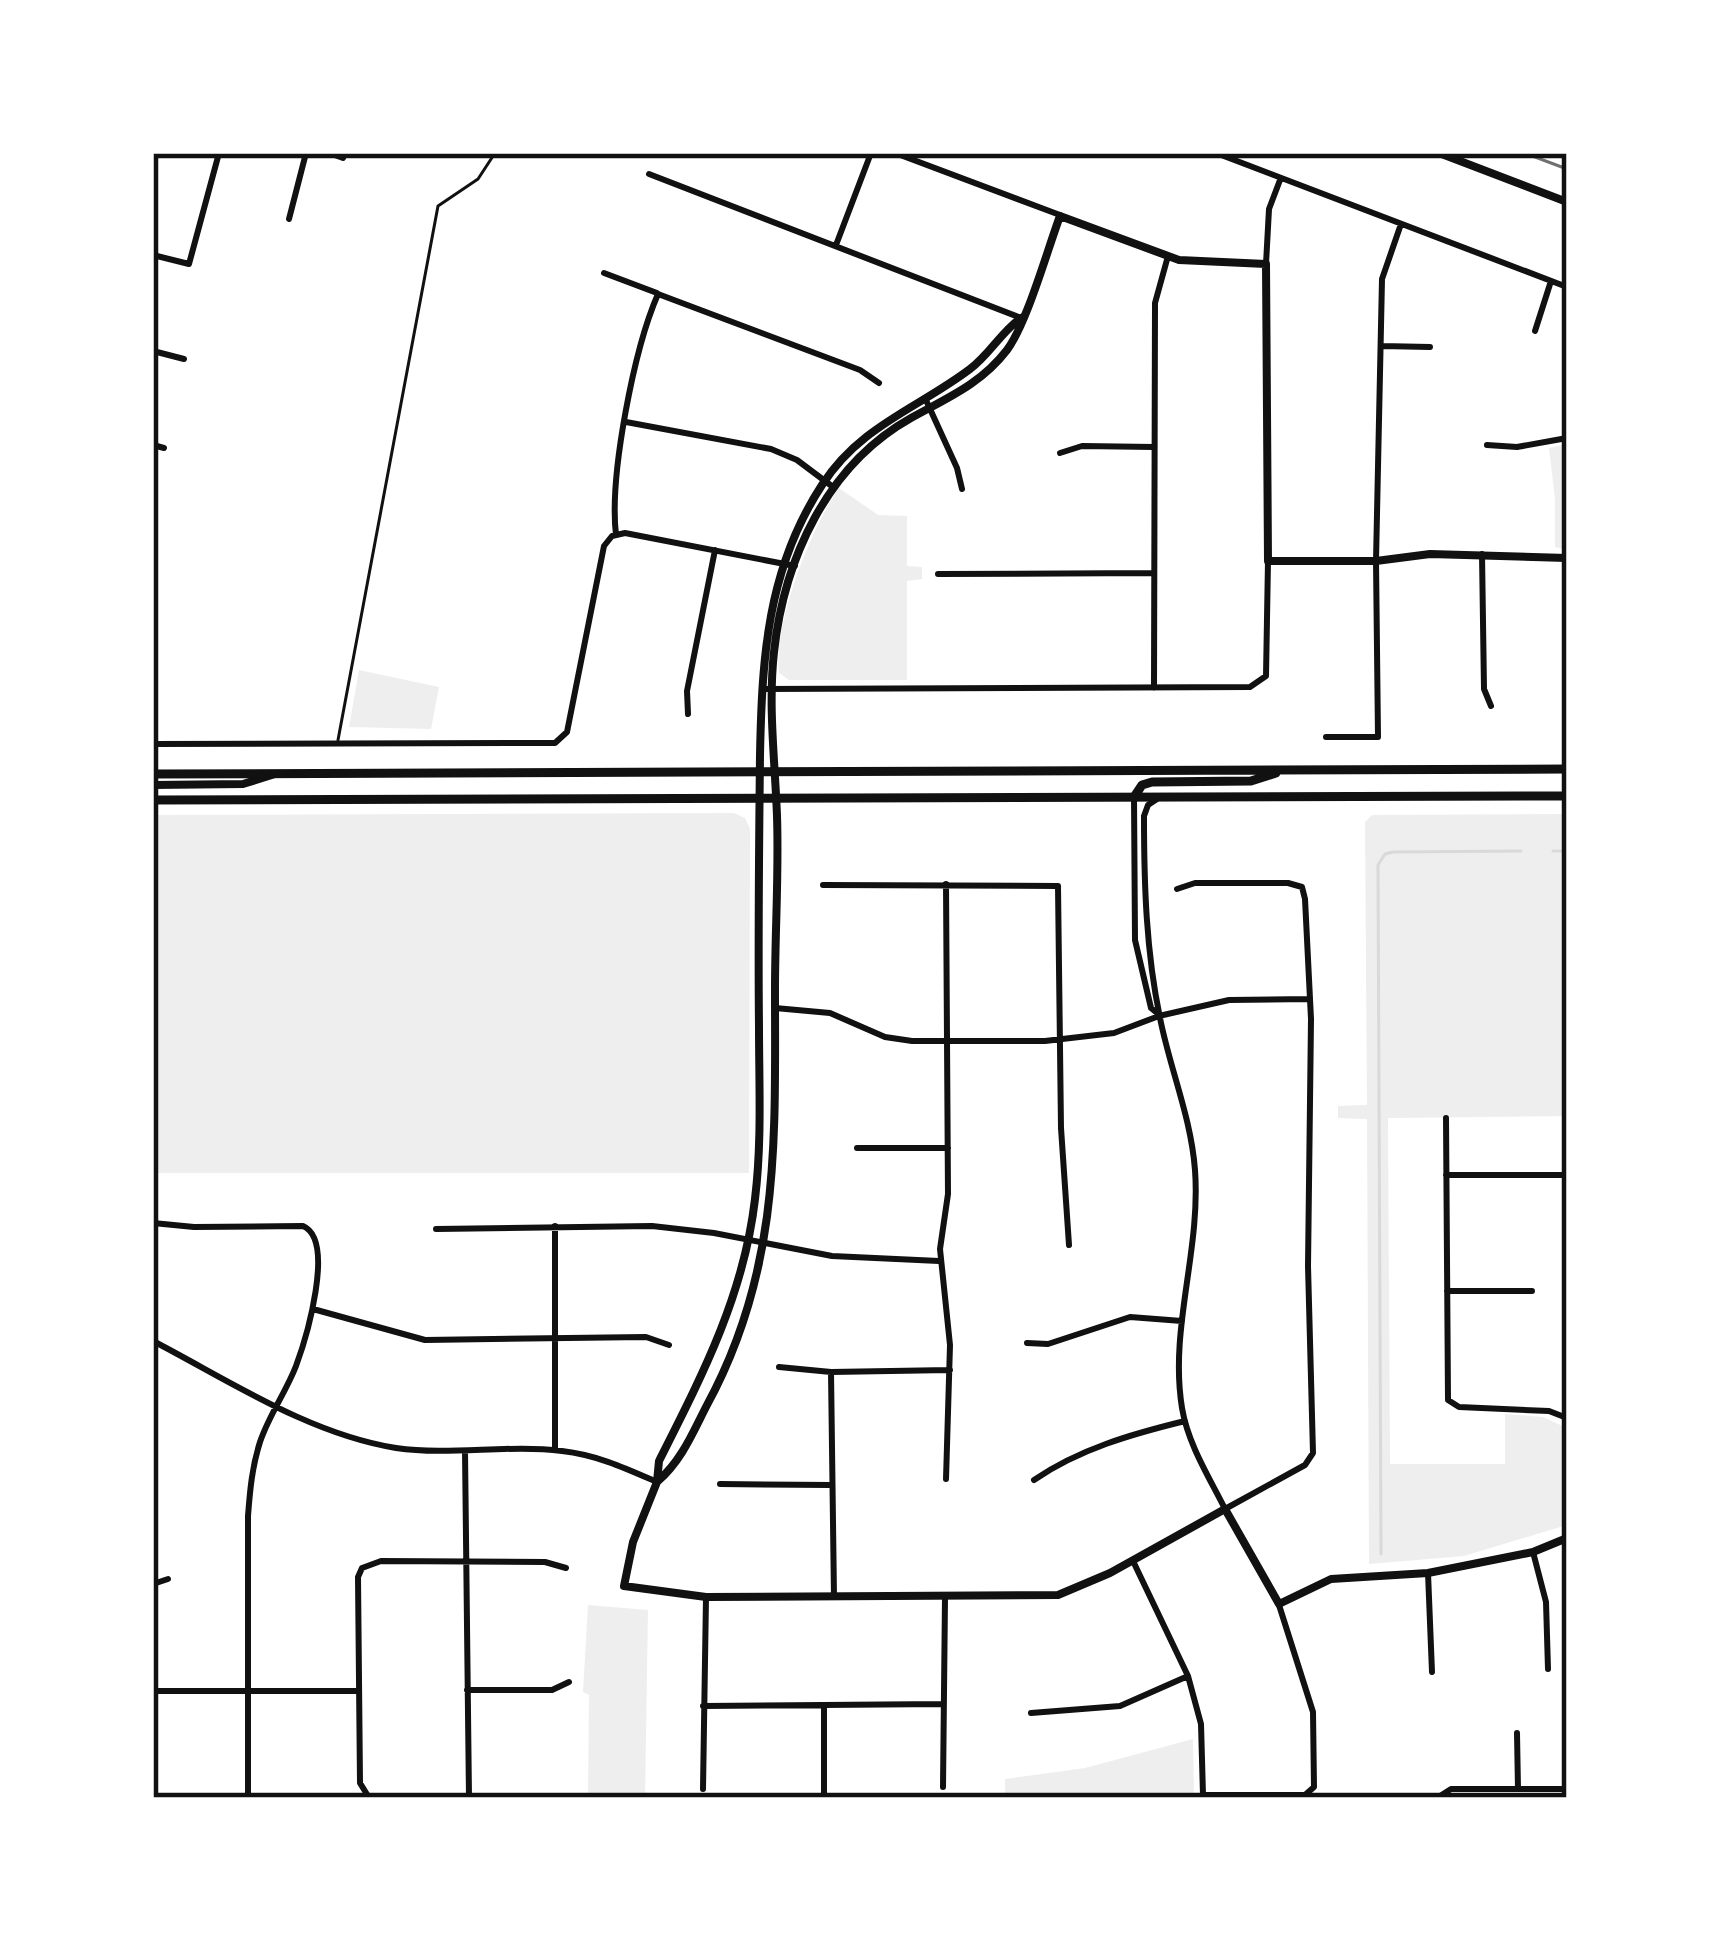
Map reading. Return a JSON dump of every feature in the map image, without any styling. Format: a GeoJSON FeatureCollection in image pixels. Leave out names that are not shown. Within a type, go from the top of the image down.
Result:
{"type":"FeatureCollection","features":[{"type":"Feature","properties":{"kind":"main road"},"geometry":{"type":"LineString","coordinates":[[153,774],[1567,769]]}},
{"type":"Feature","properties":{"kind":"main road"},"geometry":{"type":"LineString","coordinates":[[1134,797],[1142,785],[1152,782],[1251,782],[1280,770]]}},
{"type":"Feature","properties":{"kind":"main road"},"geometry":{"type":"LineString","coordinates":[[153,800],[1567,796]]}},
{"type":"Feature","properties":{"kind":"street"},"geometry":{"type":"LineString","coordinates":[[153,255],[190,264],[219,153]]}},
{"type":"Feature","properties":{"kind":"street"},"geometry":{"type":"LineString","coordinates":[[289,219],[306,153]]}},
{"type":"Feature","properties":{"kind":"street"},"geometry":{"type":"LineString","coordinates":[[329,153],[343,158]]}},
{"type":"Feature","properties":{"kind":"street"},"geometry":{"type":"LineString","coordinates":[[836,246],[871,153]]}},
{"type":"Feature","properties":{"kind":"street"},"geometry":{"type":"LineString","coordinates":[[895,153],[1168,256],[1200,263],[1266,264]]}},
{"type":"Feature","properties":{"kind":"street"},"geometry":{"type":"LineString","coordinates":[[1216,153],[1567,286]]}},
{"type":"Feature","properties":{"kind":"street"},"geometry":{"type":"LineString","coordinates":[[1439,153],[1567,202]]}},
{"type":"Feature","properties":{"kind":"street"},"geometry":{"type":"LineString","coordinates":[[649,174],[1021,318]]}},
{"type":"Feature","properties":{"kind":"street"},"geometry":{"type":"LineString","coordinates":[[767,689],[1250,687],[1264,680],[1268,662],[1266,264],[1269,209],[1280,178]]}},
{"type":"Feature","properties":{"kind":"street"},"geometry":{"type":"LineString","coordinates":[[829,484],[860,454],[962,392],[987,371],[1020,330],[1060,216]]}},
{"type":"Feature","properties":{"kind":"street"},"geometry":{"type":"LineString","coordinates":[[1326,737],[1378,737],[1382,279],[1401,224]]}},
{"type":"Feature","properties":{"kind":"street"},"geometry":{"type":"LineString","coordinates":[[1154,688],[1156,303],[1168,256]]}},
{"type":"Feature","properties":{"kind":"street"},"geometry":{"type":"LineString","coordinates":[[604,273],[860,370],[879,383]]}},
{"type":"Feature","properties":{"kind":"street"},"geometry":{"type":"LineString","coordinates":[[1535,331],[1551,281]]}},
{"type":"Feature","properties":{"kind":"street"},"geometry":{"type":"LineString","coordinates":[[616,536],[612,508],[626,422],[648,319],[658,294]]}},
{"type":"Feature","properties":{"kind":"street"},"geometry":{"type":"LineString","coordinates":[[1021,318],[977,364],[870,432],[829,484],[790,565],[767,689],[760,772],[759,1150],[748,1239],[730,1309],[659,1461],[657,1482],[633,1542],[624,1586],[706,1597],[1058,1595],[1132,1561],[1312,1460],[1310,998],[1303,887],[1195,883],[1177,889]]}},
{"type":"Feature","properties":{"kind":"street"},"geometry":{"type":"LineString","coordinates":[[1381,346],[1430,347]]}},
{"type":"Feature","properties":{"kind":"street"},"geometry":{"type":"LineString","coordinates":[[153,351],[184,359]]}},
{"type":"Feature","properties":{"kind":"street"},"geometry":{"type":"LineString","coordinates":[[925,398],[957,467],[962,489]]}},
{"type":"Feature","properties":{"kind":"street"},"geometry":{"type":"LineString","coordinates":[[626,422],[771,449],[797,460],[829,484]]}},
{"type":"Feature","properties":{"kind":"street"},"geometry":{"type":"LineString","coordinates":[[1487,445],[1516,447],[1567,438]]}},
{"type":"Feature","properties":{"kind":"street"},"geometry":{"type":"LineString","coordinates":[[153,445],[164,448]]}},
{"type":"Feature","properties":{"kind":"street"},"geometry":{"type":"LineString","coordinates":[[1060,453],[1082,446],[1154,447]]}},
{"type":"Feature","properties":{"kind":"street"},"geometry":{"type":"LineString","coordinates":[[153,745],[546,745],[561,740],[570,722],[604,545],[616,536],[625,533],[790,565]]}},
{"type":"Feature","properties":{"kind":"street"},"geometry":{"type":"LineString","coordinates":[[688,714],[687,692],[716,550]]}},
{"type":"Feature","properties":{"kind":"street"},"geometry":{"type":"LineString","coordinates":[[1268,561],[1482,554],[1567,558]]}},
{"type":"Feature","properties":{"kind":"street"},"geometry":{"type":"LineString","coordinates":[[1482,554],[1484,689],[1491,706]]}},
{"type":"Feature","properties":{"kind":"street"},"geometry":{"type":"LineString","coordinates":[[938,574],[1154,573]]}},
{"type":"Feature","properties":{"kind":"street"},"geometry":{"type":"LineString","coordinates":[[657,1482],[674,1467],[731,1362],[766,1243],[775,1148],[776,798],[767,689]]}},
{"type":"Feature","properties":{"kind":"street"},"geometry":{"type":"LineString","coordinates":[[153,784],[243,784],[276,774]]}},
{"type":"Feature","properties":{"kind":"street"},"geometry":{"type":"LineString","coordinates":[[1134,797],[1135,940],[1151,1008],[1160,1016]]}},
{"type":"Feature","properties":{"kind":"street"},"geometry":{"type":"LineString","coordinates":[[1132,1561],[1188,1676],[1201,1724],[1203,1797],[1305,1795],[1313,1790],[1313,1712],[1279,1604],[1225,1509],[1185,1421],[1180,1393],[1182,1321],[1196,1234],[1195,1168],[1190,1129],[1160,1016],[1144,907],[1146,810],[1160,797]]}},
{"type":"Feature","properties":{"kind":"street"},"geometry":{"type":"LineString","coordinates":[[946,884],[948,1194],[940,1261],[950,1370],[946,1479]]}},
{"type":"Feature","properties":{"kind":"street"},"geometry":{"type":"LineString","coordinates":[[823,885],[1058,886],[1059,1040],[1069,1245]]}},
{"type":"Feature","properties":{"kind":"street"},"geometry":{"type":"LineString","coordinates":[[775,1008],[830,1013],[885,1036],[1059,1040],[1114,1033],[1160,1016],[1229,1000],[1310,998]]}},
{"type":"Feature","properties":{"kind":"street"},"geometry":{"type":"LineString","coordinates":[[1446,1118],[1447,1394],[1454,1406],[1549,1411],[1567,1418]]}},
{"type":"Feature","properties":{"kind":"street"},"geometry":{"type":"LineString","coordinates":[[857,1148],[948,1148]]}},
{"type":"Feature","properties":{"kind":"street"},"geometry":{"type":"LineString","coordinates":[[1446,1175],[1567,1175]]}},
{"type":"Feature","properties":{"kind":"street"},"geometry":{"type":"LineString","coordinates":[[153,1223],[311,1229],[318,1241],[313,1309],[295,1369],[274,1404],[251,1472],[248,1798]]}},
{"type":"Feature","properties":{"kind":"street"},"geometry":{"type":"LineString","coordinates":[[555,1226],[555,1450]]}},
{"type":"Feature","properties":{"kind":"street"},"geometry":{"type":"LineString","coordinates":[[436,1229],[652,1226],[869,1260],[940,1261]]}},
{"type":"Feature","properties":{"kind":"street"},"geometry":{"type":"LineString","coordinates":[[1448,1292],[1532,1291]]}},
{"type":"Feature","properties":{"kind":"street"},"geometry":{"type":"LineString","coordinates":[[313,1309],[425,1340],[646,1337],[669,1345]]}},
{"type":"Feature","properties":{"kind":"street"},"geometry":{"type":"LineString","coordinates":[[1027,1342],[1048,1345],[1130,1317],[1182,1321]]}},
{"type":"Feature","properties":{"kind":"street"},"geometry":{"type":"LineString","coordinates":[[153,1341],[316,1425],[362,1440],[399,1448],[555,1450],[604,1459],[657,1482]]}},
{"type":"Feature","properties":{"kind":"street"},"geometry":{"type":"LineString","coordinates":[[779,1367],[830,1372],[950,1370]]}},
{"type":"Feature","properties":{"kind":"street"},"geometry":{"type":"LineString","coordinates":[[830,1372],[834,1597]]}},
{"type":"Feature","properties":{"kind":"street"},"geometry":{"type":"LineString","coordinates":[[1034,1480],[1127,1435],[1185,1421]]}},
{"type":"Feature","properties":{"kind":"street"},"geometry":{"type":"LineString","coordinates":[[465,1451],[469,1798]]}},
{"type":"Feature","properties":{"kind":"street"},"geometry":{"type":"LineString","coordinates":[[720,1484],[832,1485]]}},
{"type":"Feature","properties":{"kind":"street"},"geometry":{"type":"LineString","coordinates":[[1279,1604],[1331,1580],[1428,1573],[1533,1552],[1567,1538]]}},
{"type":"Feature","properties":{"kind":"street"},"geometry":{"type":"LineString","coordinates":[[1533,1552],[1546,1602],[1548,1669]]}},
{"type":"Feature","properties":{"kind":"street"},"geometry":{"type":"LineString","coordinates":[[376,1798],[368,1796],[360,1783],[358,1577],[362,1568],[381,1561],[545,1562],[566,1568]]}},
{"type":"Feature","properties":{"kind":"street"},"geometry":{"type":"LineString","coordinates":[[1428,1573],[1432,1672]]}},
{"type":"Feature","properties":{"kind":"street"},"geometry":{"type":"LineString","coordinates":[[153,1584],[169,1579]]}},
{"type":"Feature","properties":{"kind":"street"},"geometry":{"type":"LineString","coordinates":[[703,1789],[706,1597]]}},
{"type":"Feature","properties":{"kind":"street"},"geometry":{"type":"LineString","coordinates":[[943,1787],[945,1598]]}},
{"type":"Feature","properties":{"kind":"street"},"geometry":{"type":"LineString","coordinates":[[1031,1713],[1120,1706],[1188,1676]]}},
{"type":"Feature","properties":{"kind":"street"},"geometry":{"type":"LineString","coordinates":[[467,1690],[552,1690],[569,1682]]}},
{"type":"Feature","properties":{"kind":"street"},"geometry":{"type":"LineString","coordinates":[[153,1691],[359,1691]]}},
{"type":"Feature","properties":{"kind":"street"},"geometry":{"type":"LineString","coordinates":[[704,1706],[943,1704]]}},
{"type":"Feature","properties":{"kind":"street"},"geometry":{"type":"LineString","coordinates":[[824,1705],[824,1798]]}},
{"type":"Feature","properties":{"kind":"street"},"geometry":{"type":"LineString","coordinates":[[1517,1733],[1518,1789]]}},
{"type":"Feature","properties":{"kind":"street"},"geometry":{"type":"LineString","coordinates":[[1437,1798],[1451,1789],[1567,1789]]}},
{"type":"Feature","properties":{"kind":"street"},"geometry":{"type":"LineString","coordinates":[[571,1798],[586,1798]]}},
{"type":"Feature","properties":{"kind":"lane"},"geometry":{"type":"LineString","coordinates":[[338,742],[438,206],[478,179],[495,153]]}},
{"type":"Feature","properties":{"kind":"shaded area"},"geometry":{"type":"Polygon","coordinates":[[[1567,444],[1567,550],[1555,547],[1549,448],[1567,444]]]}},
{"type":"Feature","properties":{"kind":"shaded area"},"geometry":{"type":"Polygon","coordinates":[[[839,488],[878,515],[907,516],[907,566],[922,567],[922,579],[907,581],[907,680],[789,680],[779,673],[782,629],[796,577],[839,488]]]}},
{"type":"Feature","properties":{"kind":"shaded area"},"geometry":{"type":"Polygon","coordinates":[[[359,670],[439,687],[431,729],[349,727],[359,670]]]}},
{"type":"Feature","properties":{"kind":"shaded area"},"geometry":{"type":"Polygon","coordinates":[[[734,813],[745,818],[750,829],[749,1173],[153,1173],[153,815],[734,813]]]}},
{"type":"Feature","properties":{"kind":"shaded area"},"geometry":{"type":"Polygon","coordinates":[[[1567,814],[1567,1116],[1388,1118],[1390,1464],[1505,1464],[1505,1414],[1543,1417],[1567,1428],[1567,1525],[1464,1556],[1369,1564],[1367,1119],[1338,1118],[1338,1106],[1367,1105],[1365,822],[1372,815],[1567,814]]]}},
{"type":"Feature","properties":{"kind":"shaded area"},"geometry":{"type":"Polygon","coordinates":[[[588,1605],[648,1610],[645,1798],[588,1798],[589,1695],[583,1692],[588,1605]]]}},
{"type":"Feature","properties":{"kind":"shaded area"},"geometry":{"type":"Polygon","coordinates":[[[1193,1739],[1194,1798],[1005,1798],[1005,1779],[1085,1768],[1193,1739]]]}},
{"type":"Feature","properties":{"kind":"waterway"},"geometry":{"type":"LineString","coordinates":[[1381,1554],[1378,865],[1385,854],[1393,852],[1521,851]]}},
{"type":"Feature","properties":{"kind":"waterway"},"geometry":{"type":"LineString","coordinates":[[1553,851],[1567,851]]}},
{"type":"Feature","properties":{"kind":"railway"},"geometry":{"type":"LineString","coordinates":[[1524,153],[1567,169]]}}]}
